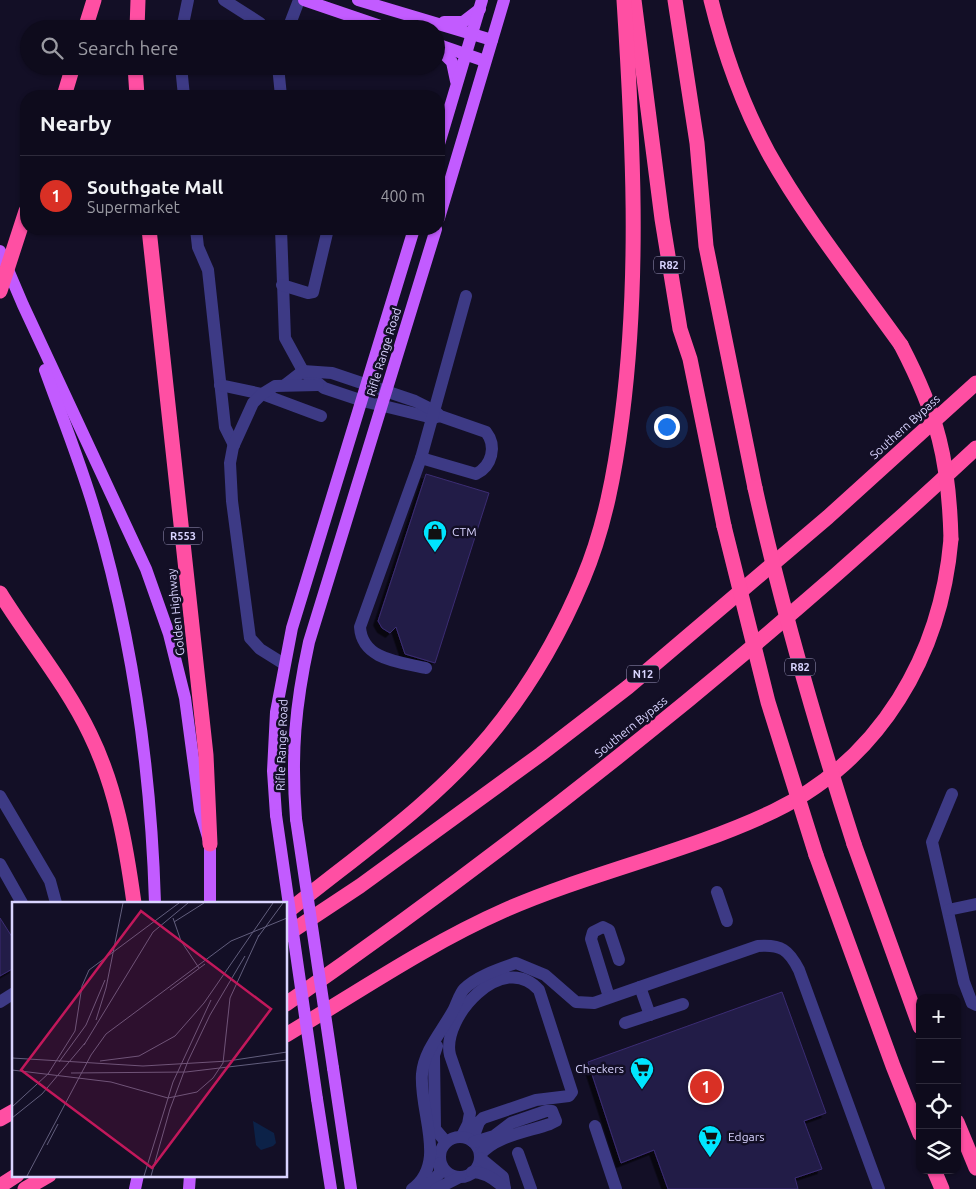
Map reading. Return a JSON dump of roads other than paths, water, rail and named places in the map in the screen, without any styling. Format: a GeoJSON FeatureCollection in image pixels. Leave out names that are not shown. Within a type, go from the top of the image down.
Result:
{"type":"FeatureCollection","features":[{"type":"Feature","properties":{"kind":"highway"},"geometry":{"type":"LineString","coordinates":[[88,20],[94,0]]}},
{"type":"Feature","properties":{"kind":"highway"},"geometry":{"type":"LineString","coordinates":[[137,20],[138,0]]}},
{"type":"Feature","properties":{"kind":"highway"},"geometry":{"type":"LineString","coordinates":[[288,911],[405,819],[456,771],[489,736],[516,701],[537,669],[561,626],[584,577],[597,540],[615,471],[626,386],[633,292],[633,135],[624,0]]}},
{"type":"Feature","properties":{"kind":"highway","name":"R82"},"geometry":{"type":"LineString","coordinates":[[634,0],[662,219],[680,329],[690,359],[724,526],[768,702],[816,855],[918,1129]]}},
{"type":"Feature","properties":{"kind":"highway","name":"R82"},"geometry":{"type":"LineString","coordinates":[[675,0],[697,143],[706,246],[768,545],[814,720],[854,844],[916,1015]]}},
{"type":"Feature","properties":{"kind":"highway"},"geometry":{"type":"LineString","coordinates":[[288,1034],[441,942],[476,924],[578,881],[740,826],[774,810],[818,785],[844,764],[868,739],[904,692],[920,662],[935,626],[947,577],[951,539],[947,468],[939,432],[918,378],[901,345],[799,204],[768,151],[735,80],[722,46],[711,0]]}},
{"type":"Feature","properties":{"kind":"highway"},"geometry":{"type":"LineString","coordinates":[[66,90],[70,75]]}},
{"type":"Feature","properties":{"kind":"highway"},"geometry":{"type":"LineString","coordinates":[[136,75],[137,90]]}},
{"type":"Feature","properties":{"kind":"highway"},"geometry":{"type":"LineString","coordinates":[[0,291],[20,229]]}},
{"type":"Feature","properties":{"kind":"highway","name":"Golden Highway"},"geometry":{"type":"LineString","coordinates":[[150,235],[206,755],[210,844]]}},
{"type":"Feature","properties":{"kind":"highway","name":"Southern Bypass"},"geometry":{"type":"LineString","coordinates":[[288,934],[360,886],[533,760],[628,687],[828,517],[976,383]]}},
{"type":"Feature","properties":{"kind":"highway","name":"Southern Bypass"},"geometry":{"type":"LineString","coordinates":[[288,1003],[493,856],[602,770],[797,608],[976,448]]}},
{"type":"Feature","properties":{"kind":"highway"},"geometry":{"type":"LineString","coordinates":[[0,593],[72,702],[90,735],[118,809],[134,902]]}},
{"type":"Feature","properties":{"kind":"highway"},"geometry":{"type":"LineString","coordinates":[[0,1119],[12,1112]]}},
{"type":"Feature","properties":{"kind":"highway"},"geometry":{"type":"LineString","coordinates":[[960,1129],[974,1162]]}},
{"type":"Feature","properties":{"kind":"highway"},"geometry":{"type":"LineString","coordinates":[[936,1174],[941,1188]]}},
{"type":"Feature","properties":{"kind":"highway"},"geometry":{"type":"LineString","coordinates":[[0,1186],[15,1176]]}},
{"type":"Feature","properties":{"kind":"highway"},"geometry":{"type":"LineString","coordinates":[[25,1189],[47,1176]]}},
{"type":"Feature","properties":{"kind":"main road"},"geometry":{"type":"LineString","coordinates":[[358,0],[423,20]]}},
{"type":"Feature","properties":{"kind":"main road"},"geometry":{"type":"LineString","coordinates":[[445,198],[504,0]]}},
{"type":"Feature","properties":{"kind":"main road"},"geometry":{"type":"LineString","coordinates":[[311,2],[328,4],[367,20]]}},
{"type":"Feature","properties":{"kind":"main road"},"geometry":{"type":"LineString","coordinates":[[445,22],[463,22],[481,5]]}},
{"type":"Feature","properties":{"kind":"main road"},"geometry":{"type":"LineString","coordinates":[[445,124],[481,5]]}},
{"type":"Feature","properties":{"kind":"main road"},"geometry":{"type":"LineString","coordinates":[[445,27],[492,40]]}},
{"type":"Feature","properties":{"kind":"main road"},"geometry":{"type":"LineString","coordinates":[[445,48],[485,61]]}},
{"type":"Feature","properties":{"kind":"main road"},"geometry":{"type":"LineString","coordinates":[[445,55],[452,62],[456,86]]}},
{"type":"Feature","properties":{"kind":"main road","name":"Rifle Range Road"},"geometry":{"type":"LineString","coordinates":[[331,1189],[276,815],[273,771],[276,712],[292,628],[363,401],[412,235]]}},
{"type":"Feature","properties":{"kind":"main road","name":"Rifle Range Road"},"geometry":{"type":"LineString","coordinates":[[351,1189],[296,819],[292,776],[296,701],[302,672],[338,545],[434,235]]}},
{"type":"Feature","properties":{"kind":"main road"},"geometry":{"type":"LineString","coordinates":[[0,251],[23,305],[146,569],[169,634],[185,698],[200,810],[210,844]]}},
{"type":"Feature","properties":{"kind":"main road"},"geometry":{"type":"LineString","coordinates":[[23,305],[95,510],[128,642],[136,681],[149,782],[155,902]]}},
{"type":"Feature","properties":{"kind":"main road","name":"Golden Highway"},"geometry":{"type":"LineString","coordinates":[[210,844],[210,902]]}},
{"type":"Feature","properties":{"kind":"main road"},"geometry":{"type":"LineString","coordinates":[[135,1189],[138,1176]]}},
{"type":"Feature","properties":{"kind":"main road"},"geometry":{"type":"LineString","coordinates":[[189,1189],[190,1176]]}},
{"type":"Feature","properties":{"kind":"lane"},"geometry":{"type":"LineString","coordinates":[[184,20],[188,0]]}},
{"type":"Feature","properties":{"kind":"lane"},"geometry":{"type":"LineString","coordinates":[[224,0],[257,20]]}},
{"type":"Feature","properties":{"kind":"lane"},"geometry":{"type":"LineString","coordinates":[[291,20],[299,0]]}},
{"type":"Feature","properties":{"kind":"lane"},"geometry":{"type":"LineString","coordinates":[[182,75],[183,90]]}},
{"type":"Feature","properties":{"kind":"lane"},"geometry":{"type":"LineString","coordinates":[[279,75],[280,90]]}},
{"type":"Feature","properties":{"kind":"lane"},"geometry":{"type":"LineString","coordinates":[[197,235],[198,248],[208,270],[225,427],[234,445]]}},
{"type":"Feature","properties":{"kind":"lane"},"geometry":{"type":"LineString","coordinates":[[281,235],[285,338],[304,370],[318,385]]}},
{"type":"Feature","properties":{"kind":"lane"},"geometry":{"type":"LineString","coordinates":[[282,285],[308,294],[313,292],[327,235]]}},
{"type":"Feature","properties":{"kind":"lane"},"geometry":{"type":"LineString","coordinates":[[426,668],[374,654],[362,641],[360,627],[436,415],[466,296]]}},
{"type":"Feature","properties":{"kind":"lane"},"geometry":{"type":"LineString","coordinates":[[285,385],[304,370],[332,372],[387,392],[436,415],[486,432],[492,448],[491,458],[487,466],[480,472],[472,474],[421,458]]}},
{"type":"Feature","properties":{"kind":"lane"},"geometry":{"type":"LineString","coordinates":[[220,385],[262,394],[321,416]]}},
{"type":"Feature","properties":{"kind":"lane"},"geometry":{"type":"LineString","coordinates":[[284,664],[260,649],[250,638],[232,501],[230,463],[234,445],[252,402],[276,386],[318,385],[382,406],[436,415]]}},
{"type":"Feature","properties":{"kind":"lane"},"geometry":{"type":"LineString","coordinates":[[952,794],[932,842],[964,982],[969,997],[976,1005]]}},
{"type":"Feature","properties":{"kind":"lane"},"geometry":{"type":"LineString","coordinates":[[0,796],[50,881],[56,902]]}},
{"type":"Feature","properties":{"kind":"lane"},"geometry":{"type":"LineString","coordinates":[[0,864],[21,902]]}},
{"type":"Feature","properties":{"kind":"lane"},"geometry":{"type":"LineString","coordinates":[[717,892],[727,921]]}},
{"type":"Feature","properties":{"kind":"lane"},"geometry":{"type":"LineString","coordinates":[[948,910],[976,904]]}},
{"type":"Feature","properties":{"kind":"lane"},"geometry":{"type":"LineString","coordinates":[[609,997],[591,939],[593,932],[603,927],[609,930],[619,960]]}},
{"type":"Feature","properties":{"kind":"lane"},"geometry":{"type":"LineString","coordinates":[[466,1175],[448,1173],[425,1120],[422,1074],[427,1054],[464,989],[496,970],[516,963],[545,975],[576,1002],[594,1003],[758,946],[774,945],[791,954],[799,970],[880,1189]]}},
{"type":"Feature","properties":{"kind":"lane"},"geometry":{"type":"LineString","coordinates":[[469,1140],[483,1118],[536,1100],[569,1096],[572,1092],[539,990],[531,981],[520,976],[507,977],[481,989],[469,1001],[450,1038],[448,1046],[470,1113],[468,1124],[469,1140],[480,1156],[503,1177],[505,1189]]}},
{"type":"Feature","properties":{"kind":"lane"},"geometry":{"type":"LineString","coordinates":[[640,987],[650,1015]]}},
{"type":"Feature","properties":{"kind":"lane"},"geometry":{"type":"LineString","coordinates":[[0,1002],[12,994]]}},
{"type":"Feature","properties":{"kind":"lane"},"geometry":{"type":"LineString","coordinates":[[625,1023],[683,1004]]}},
{"type":"Feature","properties":{"kind":"lane"},"geometry":{"type":"LineString","coordinates":[[424,1189],[440,1173],[440,1152],[435,1129],[434,1055],[440,1034]]}},
{"type":"Feature","properties":{"kind":"lane"},"geometry":{"type":"LineString","coordinates":[[412,1189],[425,1178],[440,1152],[455,1137],[469,1140],[494,1136],[511,1123],[546,1111],[552,1111],[556,1115],[556,1121],[550,1124],[496,1142],[485,1148],[466,1175]]}},
{"type":"Feature","properties":{"kind":"lane"},"geometry":{"type":"LineString","coordinates":[[595,1126],[616,1189]]}},
{"type":"Feature","properties":{"kind":"lane"},"geometry":{"type":"LineString","coordinates":[[518,1153],[531,1189]]}},
{"type":"Feature","properties":{"kind":"lane"},"geometry":{"type":"LineString","coordinates":[[436,1189],[466,1175],[480,1172],[499,1182],[505,1189]]}},
{"type":"Feature","properties":{"kind":"place","name":"CTM"},"geometry":{"type":"Point","coordinates":[435,553]}},
{"type":"Feature","properties":{"kind":"place","name":"Southgate Mall"},"geometry":{"type":"Point","coordinates":[706,1087]}},
{"type":"Feature","properties":{"kind":"place","name":"Checkers"},"geometry":{"type":"Point","coordinates":[642,1090]}},
{"type":"Feature","properties":{"kind":"place","name":"Edgars"},"geometry":{"type":"Point","coordinates":[710,1158]}}]}
